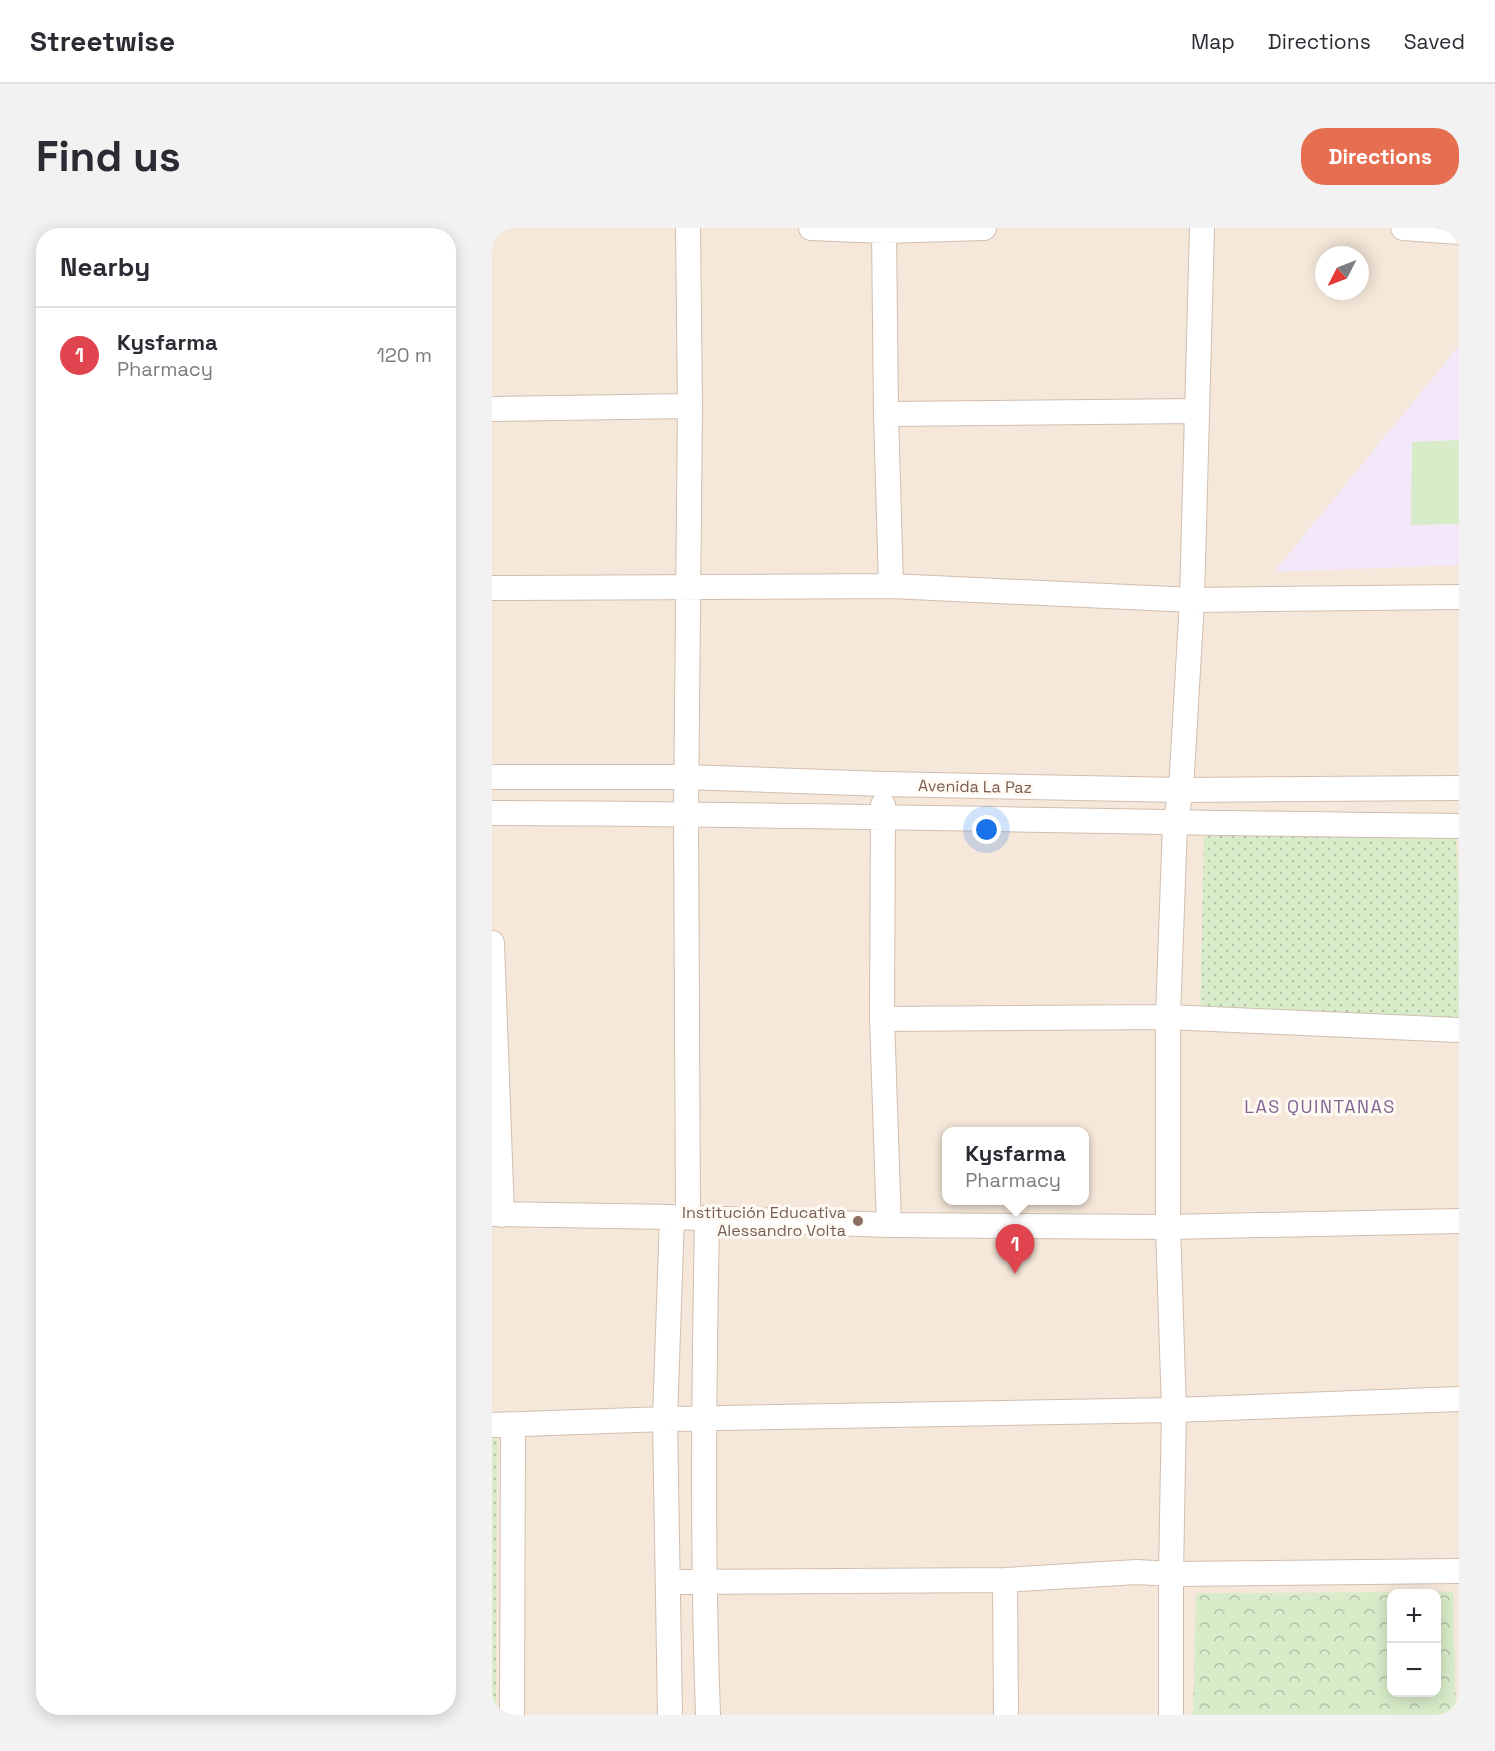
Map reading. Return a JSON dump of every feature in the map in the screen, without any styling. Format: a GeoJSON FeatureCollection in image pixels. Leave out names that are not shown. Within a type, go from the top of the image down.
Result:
{"type":"FeatureCollection","features":[{"type":"Feature","properties":{"kind":"street"},"geometry":{"type":"LineString","coordinates":[[688,228],[690,406],[686,814],[689,1218],[703,1418],[703,1581],[708,1715]]}},
{"type":"Feature","properties":{"kind":"street"},"geometry":{"type":"LineString","coordinates":[[811,228],[984,228]]}},
{"type":"Feature","properties":{"kind":"street"},"geometry":{"type":"LineString","coordinates":[[1171,1715],[1174,1410],[1168,1227],[1168,1017],[1175,824],[1181,790],[1192,600],[1202,228]]}},
{"type":"Feature","properties":{"kind":"street"},"geometry":{"type":"LineString","coordinates":[[1403,228],[1459,232]]}},
{"type":"Feature","properties":{"kind":"street"},"geometry":{"type":"LineString","coordinates":[[884,229],[891,586]]}},
{"type":"Feature","properties":{"kind":"street"},"geometry":{"type":"LineString","coordinates":[[492,409],[690,406]]}},
{"type":"Feature","properties":{"kind":"street"},"geometry":{"type":"LineString","coordinates":[[886,414],[1197,411]]}},
{"type":"Feature","properties":{"kind":"street"},"geometry":{"type":"LineString","coordinates":[[492,588],[891,586],[1192,600],[1459,597]]}},
{"type":"Feature","properties":{"kind":"street","name":"Avenida La Paz"},"geometry":{"type":"LineString","coordinates":[[492,777],[686,777],[1181,790],[1459,788]]}},
{"type":"Feature","properties":{"kind":"street"},"geometry":{"type":"LineString","coordinates":[[884,784],[882,1019],[889,1225]]}},
{"type":"Feature","properties":{"kind":"street"},"geometry":{"type":"LineString","coordinates":[[492,813],[686,814],[1175,824],[1459,826]]}},
{"type":"Feature","properties":{"kind":"street"},"geometry":{"type":"LineString","coordinates":[[492,943],[497,1214],[889,1225],[1168,1227],[1459,1221]]}},
{"type":"Feature","properties":{"kind":"street"},"geometry":{"type":"LineString","coordinates":[[882,1019],[1168,1017],[1459,1030]]}},
{"type":"Feature","properties":{"kind":"street"},"geometry":{"type":"LineString","coordinates":[[670,1715],[665,1419],[689,1218]]}},
{"type":"Feature","properties":{"kind":"street"},"geometry":{"type":"LineString","coordinates":[[512,1715],[502,1425],[703,1418],[1174,1410],[1459,1399]]}},
{"type":"Feature","properties":{"kind":"street"},"geometry":{"type":"LineString","coordinates":[[669,1582],[1005,1580],[1137,1572],[1171,1574],[1459,1571]]}},
{"type":"Feature","properties":{"kind":"street"},"geometry":{"type":"LineString","coordinates":[[1005,1580],[1006,1715]]}},
{"type":"Feature","properties":{"kind":"shaded area"},"geometry":{"type":"Polygon","coordinates":[[[492,228],[1459,228],[1459,1715],[492,1715],[492,228]]]}},
{"type":"Feature","properties":{"kind":"shaded area"},"geometry":{"type":"Polygon","coordinates":[[[1459,346],[1459,565],[1274,572],[1459,346]]]}},
{"type":"Feature","properties":{"kind":"green space"},"geometry":{"type":"Polygon","coordinates":[[[1459,440],[1459,524],[1411,525],[1412,442],[1459,440]]]}},
{"type":"Feature","properties":{"kind":"green space"},"geometry":{"type":"Polygon","coordinates":[[[1204,836],[1456,836],[1459,894],[1459,1019],[1200,1018],[1204,836]]]}},
{"type":"Feature","properties":{"kind":"green space"},"geometry":{"type":"Polygon","coordinates":[[[492,1439],[497,1439],[496,1715],[492,1715],[492,1439]]]}},
{"type":"Feature","properties":{"kind":"green space"},"geometry":{"type":"Polygon","coordinates":[[[1387,1592],[1387,1697],[1441,1697],[1441,1592],[1453,1592],[1456,1715],[1193,1715],[1196,1593],[1387,1592]]]}},
{"type":"Feature","properties":{"kind":"place","name":"Institución Educativa Alessandro Volta"},"geometry":{"type":"Point","coordinates":[858,1221]}},
{"type":"Feature","properties":{"kind":"place","name":"Kysfarma"},"geometry":{"type":"Point","coordinates":[1015,1274]}},
{"type":"Feature","properties":{"kind":"district","name":"LAS QUINTANAS"},"geometry":{"type":"Point","coordinates":[1320,1107]}}]}
